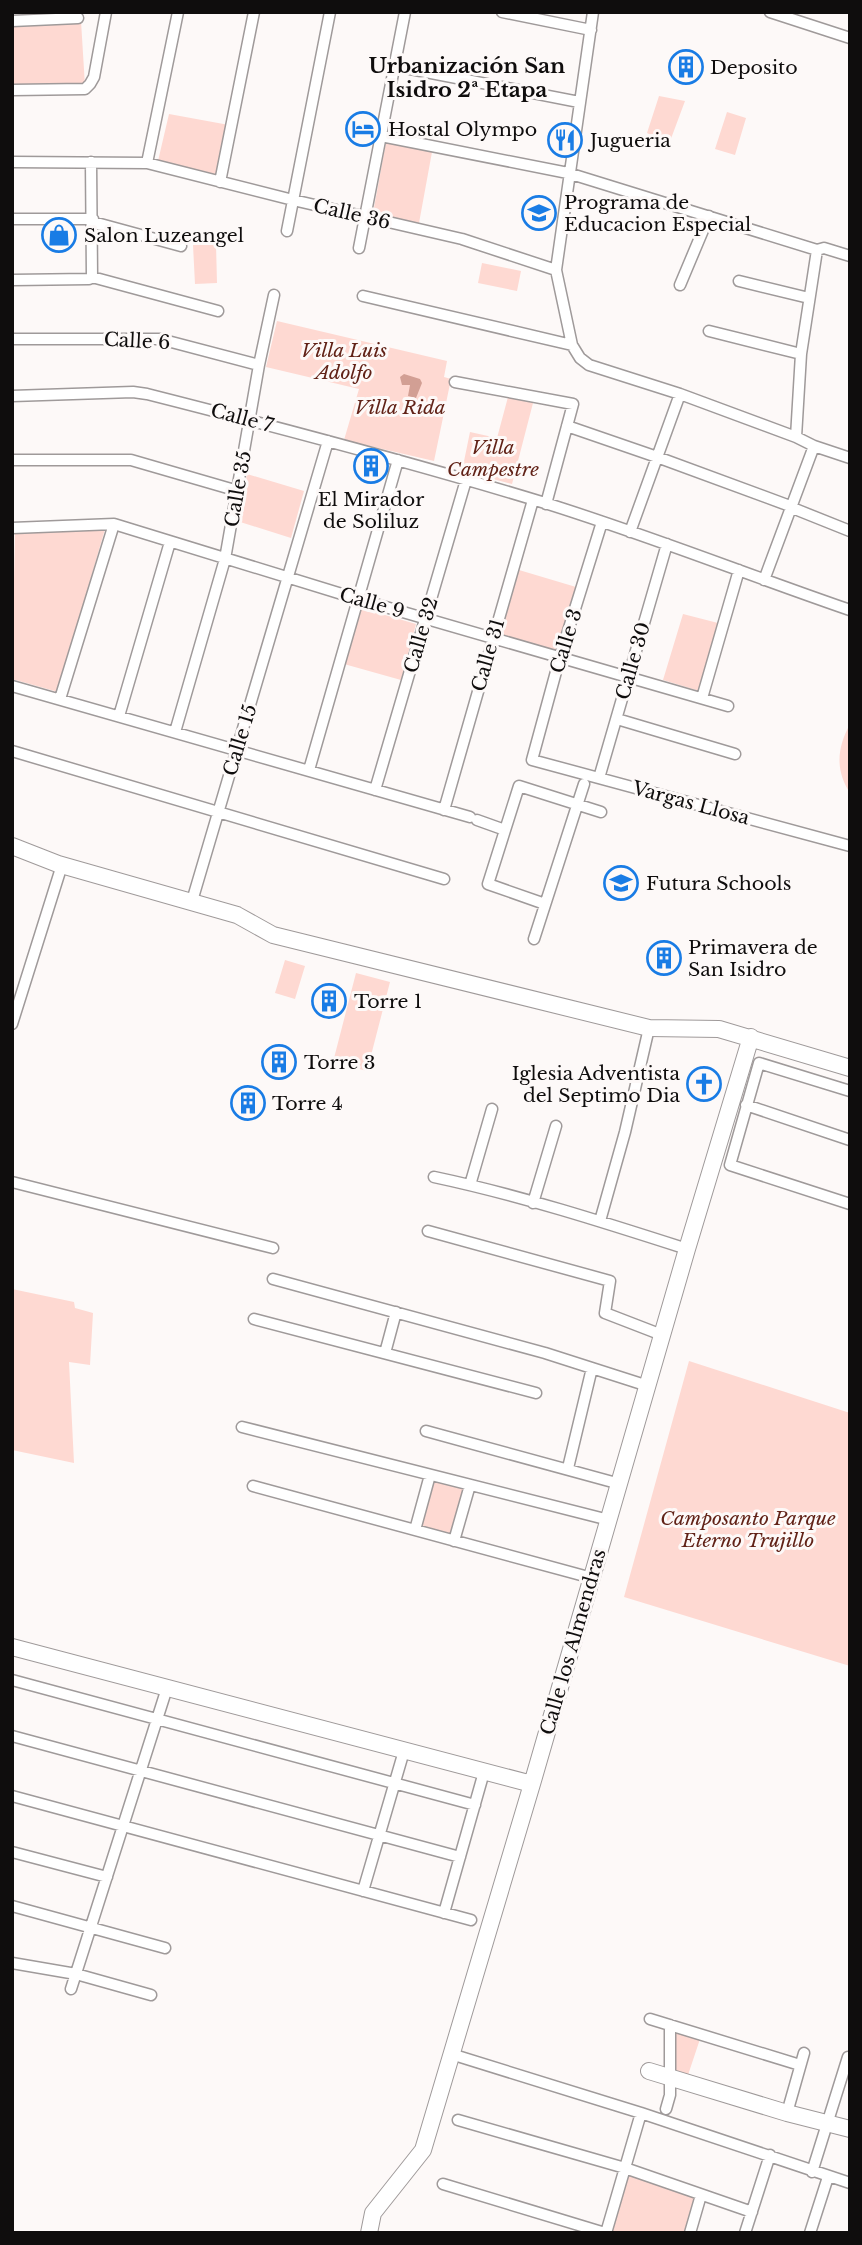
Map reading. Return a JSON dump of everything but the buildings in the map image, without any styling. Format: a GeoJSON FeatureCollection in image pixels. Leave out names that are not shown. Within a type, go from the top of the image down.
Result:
{"type":"FeatureCollection","features":[{"type":"Feature","properties":{"kind":"street"},"geometry":{"type":"LineString","coordinates":[[12,90],[85,89],[90,85],[106,12]]}},
{"type":"Feature","properties":{"kind":"street"},"geometry":{"type":"LineString","coordinates":[[12,162],[147,163],[178,12]]}},
{"type":"Feature","properties":{"kind":"street"},"geometry":{"type":"LineString","coordinates":[[220,182],[254,12]]}},
{"type":"Feature","properties":{"kind":"street"},"geometry":{"type":"LineString","coordinates":[[287,231],[330,12]]}},
{"type":"Feature","properties":{"kind":"street"},"geometry":{"type":"LineString","coordinates":[[359,248],[405,12]]}},
{"type":"Feature","properties":{"kind":"street"},"geometry":{"type":"LineString","coordinates":[[502,12],[591,30]]}},
{"type":"Feature","properties":{"kind":"street"},"geometry":{"type":"LineString","coordinates":[[593,12],[556,270],[572,345],[580,358],[589,365],[680,394],[850,458]]}},
{"type":"Feature","properties":{"kind":"street"},"geometry":{"type":"LineString","coordinates":[[769,12],[802,18],[850,38]]}},
{"type":"Feature","properties":{"kind":"street"},"geometry":{"type":"LineString","coordinates":[[12,21],[78,18]]}},
{"type":"Feature","properties":{"kind":"street"},"geometry":{"type":"LineString","coordinates":[[395,66],[579,102]]}},
{"type":"Feature","properties":{"kind":"street"},"geometry":{"type":"LineString","coordinates":[[381,136],[568,173],[817,250],[824,248],[850,256]]}},
{"type":"Feature","properties":{"kind":"street"},"geometry":{"type":"LineString","coordinates":[[90,162],[92,276]]}},
{"type":"Feature","properties":{"kind":"street","name":"Calle 36"},"geometry":{"type":"LineString","coordinates":[[147,163],[462,239],[556,270]]}},
{"type":"Feature","properties":{"kind":"street"},"geometry":{"type":"LineString","coordinates":[[680,285],[709,216]]}},
{"type":"Feature","properties":{"kind":"street"},"geometry":{"type":"LineString","coordinates":[[12,219],[93,220],[181,246]]}},
{"type":"Feature","properties":{"kind":"street"},"geometry":{"type":"LineString","coordinates":[[796,437],[801,354],[817,250]]}},
{"type":"Feature","properties":{"kind":"street"},"geometry":{"type":"LineString","coordinates":[[12,280],[89,279],[92,276],[218,311]]}},
{"type":"Feature","properties":{"kind":"street"},"geometry":{"type":"LineString","coordinates":[[739,281],[809,298]]}},
{"type":"Feature","properties":{"kind":"street","name":"Calle 35"},"geometry":{"type":"LineString","coordinates":[[175,732],[225,559],[274,295]]}},
{"type":"Feature","properties":{"kind":"street"},"geometry":{"type":"LineString","coordinates":[[363,296],[572,345]]}},
{"type":"Feature","properties":{"kind":"street"},"geometry":{"type":"LineString","coordinates":[[709,331],[801,354]]}},
{"type":"Feature","properties":{"kind":"street","name":"Calle 6"},"geometry":{"type":"LineString","coordinates":[[12,339],[159,339],[259,365]]}},
{"type":"Feature","properties":{"kind":"street"},"geometry":{"type":"LineString","coordinates":[[455,382],[573,404],[546,504]]}},
{"type":"Feature","properties":{"kind":"street","name":"Calle 7"},"geometry":{"type":"LineString","coordinates":[[12,396],[140,393],[249,420],[546,504],[850,610]]}},
{"type":"Feature","properties":{"kind":"street"},"geometry":{"type":"LineString","coordinates":[[631,532],[680,394]]}},
{"type":"Feature","properties":{"kind":"street"},"geometry":{"type":"LineString","coordinates":[[567,426],[657,457],[850,531]]}},
{"type":"Feature","properties":{"kind":"street","name":"Calle 15"},"geometry":{"type":"LineString","coordinates":[[192,901],[328,441]]}},
{"type":"Feature","properties":{"kind":"street"},"geometry":{"type":"LineString","coordinates":[[764,580],[814,446]]}},
{"type":"Feature","properties":{"kind":"street"},"geometry":{"type":"LineString","coordinates":[[12,460],[131,460],[238,491]]}},
{"type":"Feature","properties":{"kind":"street"},"geometry":{"type":"LineString","coordinates":[[309,770],[398,460]]}},
{"type":"Feature","properties":{"kind":"street","name":"Calle 32"},"geometry":{"type":"LineString","coordinates":[[375,790],[467,480]]}},
{"type":"Feature","properties":{"kind":"street","name":"Calle 31"},"geometry":{"type":"LineString","coordinates":[[444,810],[533,500]]}},
{"type":"Feature","properties":{"kind":"street","name":"Calle 3"},"geometry":{"type":"LineString","coordinates":[[533,760],[560,657],[602,522]]}},
{"type":"Feature","properties":{"kind":"street"},"geometry":{"type":"LineString","coordinates":[[60,699],[114,524]]}},
{"type":"Feature","properties":{"kind":"street","name":"Calle 9"},"geometry":{"type":"LineString","coordinates":[[12,528],[114,524],[288,579],[728,706]]}},
{"type":"Feature","properties":{"kind":"street"},"geometry":{"type":"LineString","coordinates":[[119,716],[170,542]]}},
{"type":"Feature","properties":{"kind":"street","name":"Calle 30"},"geometry":{"type":"LineString","coordinates":[[599,778],[667,544]]}},
{"type":"Feature","properties":{"kind":"street"},"geometry":{"type":"LineString","coordinates":[[702,698],[739,570]]}},
{"type":"Feature","properties":{"kind":"street"},"geometry":{"type":"LineString","coordinates":[[12,685],[473,818],[505,830]]}},
{"type":"Feature","properties":{"kind":"street"},"geometry":{"type":"LineString","coordinates":[[617,719],[735,754]]}},
{"type":"Feature","properties":{"kind":"street"},"geometry":{"type":"LineString","coordinates":[[12,751],[444,879]]}},
{"type":"Feature","properties":{"kind":"street","name":"Vargas Llosa"},"geometry":{"type":"LineString","coordinates":[[533,760],[850,846]]}},
{"type":"Feature","properties":{"kind":"street"},"geometry":{"type":"LineString","coordinates":[[534,939],[584,784]]}},
{"type":"Feature","properties":{"kind":"street"},"geometry":{"type":"LineString","coordinates":[[545,904],[488,884],[519,786],[601,812]]}},
{"type":"Feature","properties":{"kind":"street"},"geometry":{"type":"LineString","coordinates":[[12,846],[62,865],[237,915],[274,935],[649,1028],[719,1029],[850,1068]]}},
{"type":"Feature","properties":{"kind":"street"},"geometry":{"type":"LineString","coordinates":[[12,1024],[62,865]]}},
{"type":"Feature","properties":{"kind":"street"},"geometry":{"type":"LineString","coordinates":[[600,1221],[625,1132],[649,1028]]}},
{"type":"Feature","properties":{"kind":"street","name":"Calle los Almendras"},"geometry":{"type":"LineString","coordinates":[[369,2233],[373,2213],[423,2150],[751,1037]]}},
{"type":"Feature","properties":{"kind":"street"},"geometry":{"type":"LineString","coordinates":[[850,1091],[759,1063],[730,1165],[850,1203]]}},
{"type":"Feature","properties":{"kind":"street"},"geometry":{"type":"LineString","coordinates":[[746,1105],[850,1140]]}},
{"type":"Feature","properties":{"kind":"street"},"geometry":{"type":"LineString","coordinates":[[470,1185],[492,1109]]}},
{"type":"Feature","properties":{"kind":"street"},"geometry":{"type":"LineString","coordinates":[[533,1203],[556,1126]]}},
{"type":"Feature","properties":{"kind":"street"},"geometry":{"type":"LineString","coordinates":[[434,1177],[600,1221],[687,1249]]}},
{"type":"Feature","properties":{"kind":"street"},"geometry":{"type":"LineString","coordinates":[[12,1182],[274,1248]]}},
{"type":"Feature","properties":{"kind":"street"},"geometry":{"type":"LineString","coordinates":[[428,1231],[610,1281],[604,1313],[662,1335]]}},
{"type":"Feature","properties":{"kind":"street"},"geometry":{"type":"LineString","coordinates":[[273,1279],[545,1353],[648,1386]]}},
{"type":"Feature","properties":{"kind":"street"},"geometry":{"type":"LineString","coordinates":[[386,1353],[396,1312]]}},
{"type":"Feature","properties":{"kind":"street"},"geometry":{"type":"LineString","coordinates":[[254,1319],[536,1393]]}},
{"type":"Feature","properties":{"kind":"street"},"geometry":{"type":"LineString","coordinates":[[568,1468],[592,1368]]}},
{"type":"Feature","properties":{"kind":"street"},"geometry":{"type":"LineString","coordinates":[[242,1427],[609,1520]]}},
{"type":"Feature","properties":{"kind":"street"},"geometry":{"type":"LineString","coordinates":[[426,1432],[620,1483]]}},
{"type":"Feature","properties":{"kind":"street"},"geometry":{"type":"LineString","coordinates":[[415,1530],[430,1475]]}},
{"type":"Feature","properties":{"kind":"street"},"geometry":{"type":"LineString","coordinates":[[454,1541],[470,1485]]}},
{"type":"Feature","properties":{"kind":"street"},"geometry":{"type":"LineString","coordinates":[[253,1486],[592,1578]]}},
{"type":"Feature","properties":{"kind":"street"},"geometry":{"type":"LineString","coordinates":[[12,1647],[532,1784]]}},
{"type":"Feature","properties":{"kind":"street"},"geometry":{"type":"LineString","coordinates":[[12,1680],[475,1805]]}},
{"type":"Feature","properties":{"kind":"street"},"geometry":{"type":"LineString","coordinates":[[71,1989],[167,1688]]}},
{"type":"Feature","properties":{"kind":"street"},"geometry":{"type":"LineString","coordinates":[[12,1736],[460,1857]]}},
{"type":"Feature","properties":{"kind":"street"},"geometry":{"type":"LineString","coordinates":[[363,1891],[404,1751]]}},
{"type":"Feature","properties":{"kind":"street"},"geometry":{"type":"LineString","coordinates":[[444,1913],[484,1772]]}},
{"type":"Feature","properties":{"kind":"street"},"geometry":{"type":"LineString","coordinates":[[12,1796],[471,1920]]}},
{"type":"Feature","properties":{"kind":"street"},"geometry":{"type":"LineString","coordinates":[[12,1852],[107,1877]]}},
{"type":"Feature","properties":{"kind":"street"},"geometry":{"type":"LineString","coordinates":[[12,1906],[165,1948]]}},
{"type":"Feature","properties":{"kind":"street"},"geometry":{"type":"LineString","coordinates":[[12,1963],[76,1974],[151,1995]]}},
{"type":"Feature","properties":{"kind":"street"},"geometry":{"type":"LineString","coordinates":[[650,2019],[800,2065]]}},
{"type":"Feature","properties":{"kind":"street"},"geometry":{"type":"LineString","coordinates":[[666,2109],[670,2095],[670,2025]]}},
{"type":"Feature","properties":{"kind":"street"},"geometry":{"type":"LineString","coordinates":[[787,2113],[804,2053]]}},
{"type":"Feature","properties":{"kind":"street"},"geometry":{"type":"LineString","coordinates":[[452,2054],[641,2113],[850,2183]]}},
{"type":"Feature","properties":{"kind":"street"},"geometry":{"type":"LineString","coordinates":[[812,2172],[849,2058]]}},
{"type":"Feature","properties":{"kind":"street"},"geometry":{"type":"LineString","coordinates":[[649,2071],[850,2129]]}},
{"type":"Feature","properties":{"kind":"street"},"geometry":{"type":"LineString","coordinates":[[443,2184],[605,2233],[641,2113]]}},
{"type":"Feature","properties":{"kind":"street"},"geometry":{"type":"LineString","coordinates":[[458,2120],[625,2168],[752,2212]]}},
{"type":"Feature","properties":{"kind":"street"},"geometry":{"type":"LineString","coordinates":[[745,2233],[770,2155]]}},
{"type":"Feature","properties":{"kind":"street"},"geometry":{"type":"LineString","coordinates":[[810,2233],[828,2177]]}},
{"type":"Feature","properties":{"kind":"street"},"geometry":{"type":"LineString","coordinates":[[690,2233],[701,2194]]}},
{"type":"Feature","properties":{"kind":"green space"},"geometry":{"type":"Polygon","coordinates":[[[81,21],[85,86],[12,88],[12,23],[81,21]]]}},
{"type":"Feature","properties":{"kind":"green space"},"geometry":{"type":"Polygon","coordinates":[[[659,96],[685,101],[669,144],[647,133],[659,96]]]}},
{"type":"Feature","properties":{"kind":"green space"},"geometry":{"type":"Polygon","coordinates":[[[727,112],[746,118],[735,155],[715,149],[727,112]]]}},
{"type":"Feature","properties":{"kind":"green space"},"geometry":{"type":"Polygon","coordinates":[[[169,114],[229,125],[219,176],[158,161],[169,114]]]}},
{"type":"Feature","properties":{"kind":"green space"},"geometry":{"type":"Polygon","coordinates":[[[386,142],[432,152],[419,223],[373,213],[386,142]]]}},
{"type":"Feature","properties":{"kind":"green space"},"geometry":{"type":"Polygon","coordinates":[[[216,244],[217,283],[195,284],[193,245],[216,244]]]}},
{"type":"Feature","properties":{"kind":"green space"},"geometry":{"type":"Polygon","coordinates":[[[482,263],[521,271],[517,291],[478,283],[482,263]]]}},
{"type":"Feature","properties":{"kind":"green space","name":"Villa Rida"},"geometry":{"type":"Polygon","coordinates":[[[277,321],[447,361],[444,377],[451,379],[434,461],[344,440],[359,389],[266,367],[277,321]]]}},
{"type":"Feature","properties":{"kind":"green space","name":"Villa Campestre"},"geometry":{"type":"Polygon","coordinates":[[[508,397],[533,403],[512,484],[462,471],[470,432],[497,438],[508,397]]]}},
{"type":"Feature","properties":{"kind":"green space"},"geometry":{"type":"Polygon","coordinates":[[[247,474],[304,491],[291,538],[237,521],[247,474]]]}},
{"type":"Feature","properties":{"kind":"green space"},"geometry":{"type":"Polygon","coordinates":[[[105,529],[58,692],[12,679],[15,530],[105,529]]]}},
{"type":"Feature","properties":{"kind":"green space"},"geometry":{"type":"Polygon","coordinates":[[[519,570],[576,587],[556,651],[501,634],[519,570]]]}},
{"type":"Feature","properties":{"kind":"green space"},"geometry":{"type":"Polygon","coordinates":[[[361,608],[416,624],[401,680],[344,664],[361,608]]]}},
{"type":"Feature","properties":{"kind":"green space"},"geometry":{"type":"Polygon","coordinates":[[[683,614],[718,623],[699,691],[663,680],[683,614]]]}},
{"type":"Feature","properties":{"kind":"green space"},"geometry":{"type":"Polygon","coordinates":[[[850,724],[850,793],[842,776],[840,750],[850,724]]]}},
{"type":"Feature","properties":{"kind":"green space"},"geometry":{"type":"Polygon","coordinates":[[[285,960],[305,966],[295,999],[275,993],[285,960]]]}},
{"type":"Feature","properties":{"kind":"green space"},"geometry":{"type":"Polygon","coordinates":[[[356,973],[390,982],[367,1071],[333,1062],[356,973]]]}},
{"type":"Feature","properties":{"kind":"green space"},"geometry":{"type":"Polygon","coordinates":[[[12,1289],[74,1302],[75,1308],[93,1313],[90,1365],[69,1362],[74,1463],[12,1450],[12,1289]]]}},
{"type":"Feature","properties":{"kind":"green space","name":"Camposanto Parque Eterno Trujillo"},"geometry":{"type":"Polygon","coordinates":[[[689,1361],[850,1413],[850,1666],[624,1597],[689,1361]]]}},
{"type":"Feature","properties":{"kind":"green space"},"geometry":{"type":"Polygon","coordinates":[[[432,1479],[465,1488],[451,1536],[419,1527],[432,1479]]]}},
{"type":"Feature","properties":{"kind":"green space"},"geometry":{"type":"Polygon","coordinates":[[[674,2031],[700,2039],[687,2078],[673,2074],[674,2031]]]}},
{"type":"Feature","properties":{"kind":"green space"},"geometry":{"type":"Polygon","coordinates":[[[625,2174],[695,2197],[684,2233],[618,2233],[609,2230],[625,2174]]]}},
{"type":"Feature","properties":{"kind":"shaded area"},"geometry":{"type":"Polygon","coordinates":[[[404,374],[420,379],[422,383],[416,398],[408,396],[410,385],[402,385],[400,377],[404,374]]]}},
{"type":"Feature","properties":{"kind":"place","name":"Deposito"},"geometry":{"type":"Point","coordinates":[686,67]}},
{"type":"Feature","properties":{"kind":"place","name":"Hostal Olympo"},"geometry":{"type":"Point","coordinates":[363,129]}},
{"type":"Feature","properties":{"kind":"place","name":"Jugueria"},"geometry":{"type":"Point","coordinates":[565,140]}},
{"type":"Feature","properties":{"kind":"place","name":"Programa de Educacion Especial"},"geometry":{"type":"Point","coordinates":[539,213]}},
{"type":"Feature","properties":{"kind":"place","name":"Salon Luzeangel"},"geometry":{"type":"Point","coordinates":[59,235]}},
{"type":"Feature","properties":{"kind":"place","name":"El Mirador de Soliluz"},"geometry":{"type":"Point","coordinates":[371,466]}},
{"type":"Feature","properties":{"kind":"place","name":"Futura Schools"},"geometry":{"type":"Point","coordinates":[621,883]}},
{"type":"Feature","properties":{"kind":"place","name":"Primavera de San Isidro"},"geometry":{"type":"Point","coordinates":[664,958]}},
{"type":"Feature","properties":{"kind":"place","name":"Torre 1"},"geometry":{"type":"Point","coordinates":[329,1001]}},
{"type":"Feature","properties":{"kind":"place","name":"Torre 3"},"geometry":{"type":"Point","coordinates":[279,1062]}},
{"type":"Feature","properties":{"kind":"place","name":"Iglesia Adventista del Septimo Dia"},"geometry":{"type":"Point","coordinates":[704,1084]}},
{"type":"Feature","properties":{"kind":"place","name":"Torre 4"},"geometry":{"type":"Point","coordinates":[248,1103]}},
{"type":"Feature","properties":{"kind":"district","name":"Urbanización San Isidro 2ª Etapa"},"geometry":{"type":"Point","coordinates":[467,78]}},
{"type":"Feature","properties":{"kind":"park label","name":"Villa Luis Adolfo"},"geometry":{"type":"Point","coordinates":[344,361]}}]}
